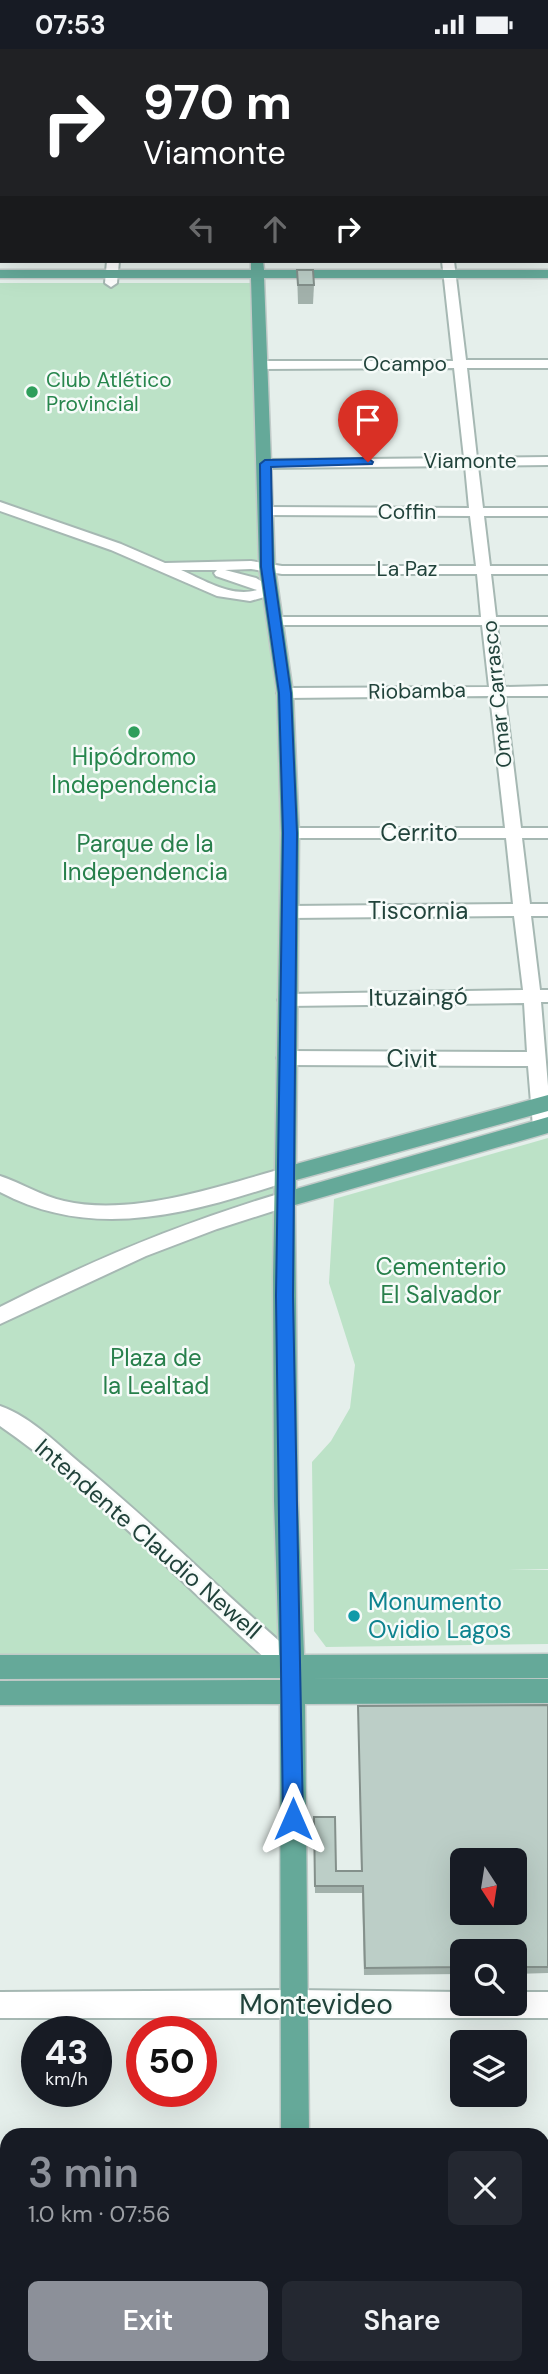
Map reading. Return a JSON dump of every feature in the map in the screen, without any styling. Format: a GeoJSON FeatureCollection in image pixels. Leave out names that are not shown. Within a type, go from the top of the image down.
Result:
{"type":"FeatureCollection","features":[{"type":"Feature","properties":{"kind":"main road"},"geometry":{"type":"LineString","coordinates":[[262,270],[267,567],[285,693],[290,833],[285,1175],[286,1501],[292,1679],[295,2128]]}},
{"type":"Feature","properties":{"kind":"main road"},"geometry":{"type":"LineString","coordinates":[[0,274],[262,270],[548,274]]}},
{"type":"Feature","properties":{"kind":"main road"},"geometry":{"type":"LineString","coordinates":[[0,283],[112,272]]}},
{"type":"Feature","properties":{"kind":"main road"},"geometry":{"type":"LineString","coordinates":[[449,272],[548,283]]}},
{"type":"Feature","properties":{"kind":"main road"},"geometry":{"type":"LineString","coordinates":[[285,1175],[544,1104]]}},
{"type":"Feature","properties":{"kind":"main road"},"geometry":{"type":"LineString","coordinates":[[285,1200],[545,1126]]}},
{"type":"Feature","properties":{"kind":"main road"},"geometry":{"type":"LineString","coordinates":[[0,1693],[548,1666]]}},
{"type":"Feature","properties":{"kind":"main road"},"geometry":{"type":"LineString","coordinates":[[0,1667],[548,1691]]}},
{"type":"Feature","properties":{"kind":"street","name":"Omar Carrasco"},"geometry":{"type":"LineString","coordinates":[[449,272],[512,833],[522,910],[540,996],[537,1059],[545,1126]]}},
{"type":"Feature","properties":{"kind":"street","name":"Ocampo"},"geometry":{"type":"LineString","coordinates":[[262,365],[548,364]]}},
{"type":"Feature","properties":{"kind":"street","name":"Viamonte"},"geometry":{"type":"LineString","coordinates":[[265,464],[548,461]]}},
{"type":"Feature","properties":{"kind":"street"},"geometry":{"type":"LineString","coordinates":[[0,506],[151,561],[236,597],[250,597],[270,591]]}},
{"type":"Feature","properties":{"kind":"street","name":"Coffin"},"geometry":{"type":"LineString","coordinates":[[266,510],[548,512]]}},
{"type":"Feature","properties":{"kind":"street"},"geometry":{"type":"LineString","coordinates":[[151,561],[239,577],[270,591]]}},
{"type":"Feature","properties":{"kind":"street","name":"La Paz"},"geometry":{"type":"LineString","coordinates":[[169,566],[548,570]]}},
{"type":"Feature","properties":{"kind":"street"},"geometry":{"type":"LineString","coordinates":[[275,621],[548,621]]}},
{"type":"Feature","properties":{"kind":"street","name":"Riobamba"},"geometry":{"type":"LineString","coordinates":[[285,693],[548,691]]}},
{"type":"Feature","properties":{"kind":"street","name":"Cerrito"},"geometry":{"type":"LineString","coordinates":[[290,833],[548,833]]}},
{"type":"Feature","properties":{"kind":"street","name":"Tiscornia"},"geometry":{"type":"LineString","coordinates":[[289,912],[548,910]]}},
{"type":"Feature","properties":{"kind":"street","name":"Ituzaingó"},"geometry":{"type":"LineString","coordinates":[[288,1000],[540,996]]}},
{"type":"Feature","properties":{"kind":"street","name":"Civit"},"geometry":{"type":"LineString","coordinates":[[286,1058],[537,1059]]}},
{"type":"Feature","properties":{"kind":"street"},"geometry":{"type":"LineString","coordinates":[[0,1183],[33,1203],[85,1212],[136,1211],[179,1204],[285,1175]]}},
{"type":"Feature","properties":{"kind":"street"},"geometry":{"type":"LineString","coordinates":[[0,1316],[123,1255],[186,1230],[285,1200]]}},
{"type":"Feature","properties":{"kind":"street","name":"Intendente Claudio Newell"},"geometry":{"type":"LineString","coordinates":[[0,1415],[41,1443],[177,1560],[292,1679]]}},
{"type":"Feature","properties":{"kind":"street","name":"Montevideo"},"geometry":{"type":"LineString","coordinates":[[0,2005],[548,2005]]}},
{"type":"Feature","properties":{"kind":"green space","name":"Parque de la Independencia"},"geometry":{"type":"Polygon","coordinates":[[[0,283],[259,283],[265,464],[285,693],[292,1667],[548,1666],[548,1691],[0,1693],[0,283]]]}},
{"type":"Feature","properties":{"kind":"green space","name":"Cementerio El Salvador"},"geometry":{"type":"Polygon","coordinates":[[[548,1138],[548,1569],[507,1569],[548,1570],[548,1644],[326,1647],[314,1631],[312,1462],[331,1441],[350,1408],[355,1365],[329,1283],[334,1199],[548,1138]]]}},
{"type":"Feature","properties":{"kind":"building"},"geometry":{"type":"Polygon","coordinates":[[[297,270],[313,270],[314,285],[298,285],[297,270]]]}},
{"type":"Feature","properties":{"kind":"building"},"geometry":{"type":"Polygon","coordinates":[[[548,1705],[548,1967],[527,1967],[527,1939],[450,1939],[450,1967],[365,1968],[363,1886],[315,1886],[314,1817],[335,1817],[336,1871],[362,1871],[358,1706],[548,1705]]]}},
{"type":"Feature","properties":{"kind":"place","name":"Club Atlético Provincial"},"geometry":{"type":"Point","coordinates":[32,392]}},
{"type":"Feature","properties":{"kind":"place","name":"Hipódromo Independencia"},"geometry":{"type":"Point","coordinates":[134,732]}},
{"type":"Feature","properties":{"kind":"place","name":"Monumento Ovidio Lagos"},"geometry":{"type":"Point","coordinates":[354,1616]}},
{"type":"Feature","properties":{"kind":"route"},"geometry":{"type":"LineString","coordinates":[[293,1819],[284,1296],[290,833],[285,693],[267,567],[265,464],[368,462]]}},
{"type":"Feature","properties":{"kind":"park label","name":"Plaza de la Lealtad"},"geometry":{"type":"Point","coordinates":[156,1372]}}]}
